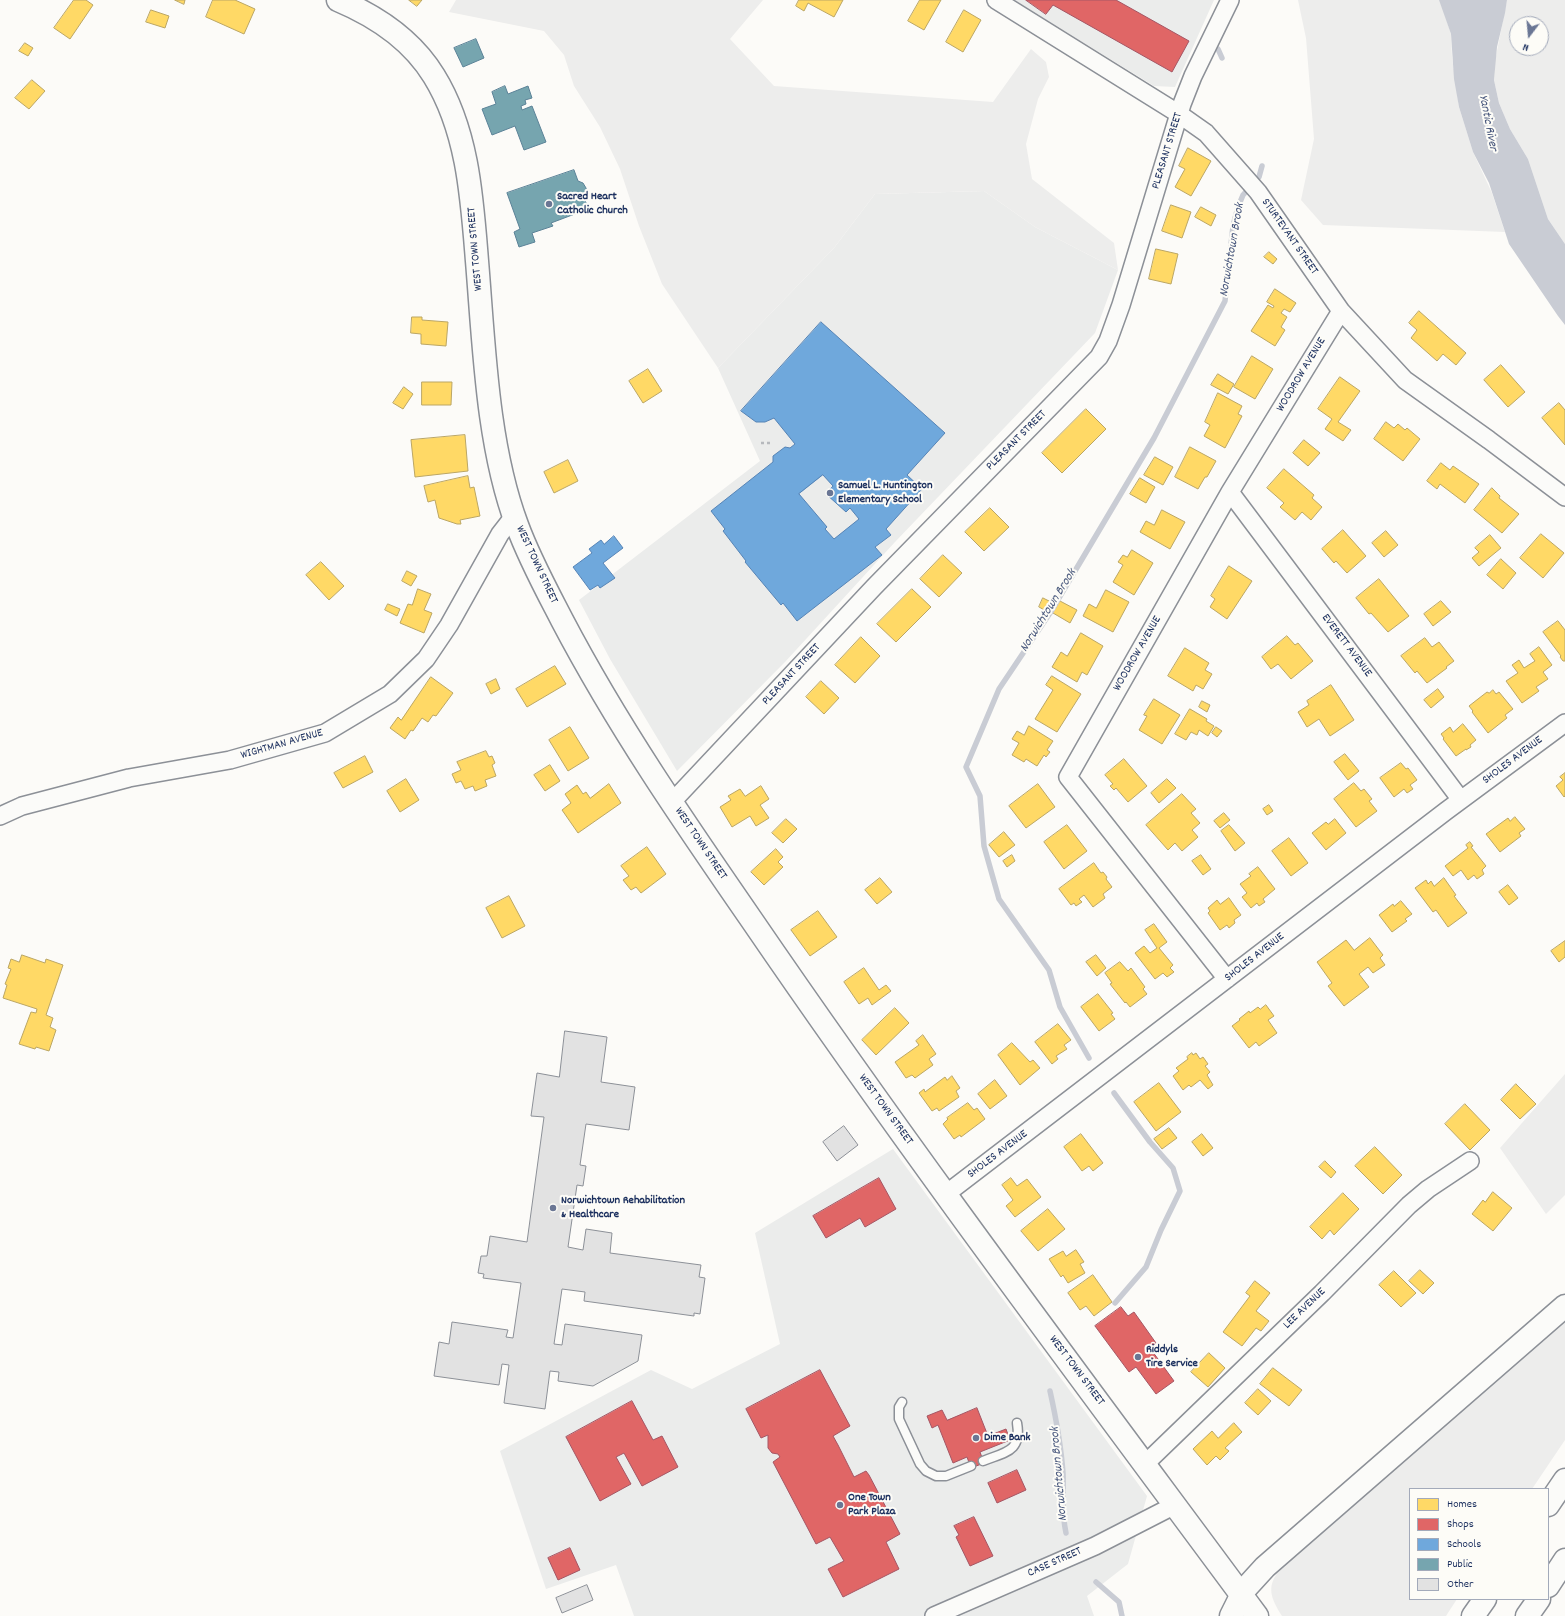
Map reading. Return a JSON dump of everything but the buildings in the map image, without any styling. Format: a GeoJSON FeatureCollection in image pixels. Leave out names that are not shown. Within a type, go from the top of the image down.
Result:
{"type":"FeatureCollection","features":[{"type":"Feature","properties":{"kind":"main road","name":"WEST TOWN STREET"},"geometry":{"type":"LineString","coordinates":[[338,0],[378,21],[399,36],[426,64],[436,78],[452,113],[470,184],[488,388],[499,459],[514,516],[532,561],[617,719],[783,966],[946,1194],[1257,1616]]}},
{"type":"Feature","properties":{"kind":"main road"},"geometry":{"type":"LineString","coordinates":[[1231,1616],[1241,1595],[1252,1580],[1265,1567],[1565,1306]]}},
{"type":"Feature","properties":{"kind":"main road"},"geometry":{"type":"LineString","coordinates":[[1549,1504],[1565,1480]]}},
{"type":"Feature","properties":{"kind":"main road"},"geometry":{"type":"LineString","coordinates":[[1549,1584],[1565,1560]]}},
{"type":"Feature","properties":{"kind":"main road"},"geometry":{"type":"LineString","coordinates":[[1473,1616],[1484,1600]]}},
{"type":"Feature","properties":{"kind":"main road"},"geometry":{"type":"LineString","coordinates":[[1527,1616],[1538,1600]]}},
{"type":"Feature","properties":{"kind":"street","name":"STURTEVANT STREET"},"geometry":{"type":"LineString","coordinates":[[996,0],[1179,114],[1206,133],[1258,192],[1341,311],[1405,380],[1565,497]]}},
{"type":"Feature","properties":{"kind":"street","name":"PLEASANT STREET"},"geometry":{"type":"LineString","coordinates":[[672,802],[874,587],[1099,357],[1108,341],[1121,305],[1179,114],[1193,76],[1230,0]]}},
{"type":"Feature","properties":{"kind":"street","name":"WOODROW AVENUE"},"geometry":{"type":"LineString","coordinates":[[1227,979],[1068,777],[1230,492],[1341,311]]}},
{"type":"Feature","properties":{"kind":"street","name":"EVERETT AVENUE"},"geometry":{"type":"LineString","coordinates":[[1230,492],[1462,800]]}},
{"type":"Feature","properties":{"kind":"street","name":"WIGHTMAN AVENUE"},"geometry":{"type":"LineString","coordinates":[[0,816],[22,806],[128,778],[230,760],[325,733],[390,694],[426,659],[449,625],[500,534],[514,516]]}},
{"type":"Feature","properties":{"kind":"street","name":"SHOLES AVENUE"},"geometry":{"type":"LineString","coordinates":[[946,1194],[1565,723]]}},
{"type":"Feature","properties":{"kind":"street","name":"LEE AVENUE"},"geometry":{"type":"LineString","coordinates":[[1145,1464],[1316,1298],[1409,1205],[1428,1189],[1470,1161]]}},
{"type":"Feature","properties":{"kind":"street","name":"CASE STREET"},"geometry":{"type":"LineString","coordinates":[[934,1616],[1095,1546],[1175,1505]]}},
{"type":"Feature","properties":{"kind":"lane"},"geometry":{"type":"LineString","coordinates":[[902,1402],[899,1407],[899,1418],[920,1464],[926,1471],[936,1476],[946,1476],[971,1466]]}},
{"type":"Feature","properties":{"kind":"lane"},"geometry":{"type":"LineString","coordinates":[[983,1461],[1010,1450],[1016,1444],[1019,1433],[1017,1423]]}},
{"type":"Feature","properties":{"kind":"path"},"geometry":{"type":"LineString","coordinates":[[761,443],[770,443]]}},
{"type":"Feature","properties":{"kind":"shaded area"},"geometry":{"type":"Polygon","coordinates":[[[456,0],[763,0],[730,39],[774,86],[993,102],[1031,49],[1046,62],[1049,77],[1038,99],[1026,144],[1032,179],[1114,243],[1118,270],[1035,227],[984,191],[875,194],[834,248],[718,368],[662,284],[639,226],[620,169],[600,127],[574,86],[564,55],[544,31],[449,12],[456,0]]]}},
{"type":"Feature","properties":{"kind":"shaded area"},"geometry":{"type":"Polygon","coordinates":[[[1014,0],[1214,0],[1175,87],[1154,86],[1014,0]]]}},
{"type":"Feature","properties":{"kind":"shaded area"},"geometry":{"type":"Polygon","coordinates":[[[1298,0],[1440,0],[1451,34],[1452,57],[1459,107],[1473,152],[1492,193],[1505,232],[1323,225],[1301,200],[1314,139],[1306,38],[1298,0]]]}},
{"type":"Feature","properties":{"kind":"shaded area"},"geometry":{"type":"Polygon","coordinates":[[[1507,0],[1565,0],[1565,244],[1548,219],[1528,159],[1510,129],[1499,103],[1494,80],[1495,61],[1507,0]]]}},
{"type":"Feature","properties":{"kind":"shaded area","name":"Samuel L. Huntington Elementary School"},"geometry":{"type":"Polygon","coordinates":[[[984,191],[1035,227],[1118,270],[1095,333],[895,542],[785,662],[677,771],[610,659],[579,600],[760,461],[718,368],[834,248],[875,194],[984,191]]]}},
{"type":"Feature","properties":{"kind":"shaded area"},"geometry":{"type":"Polygon","coordinates":[[[1565,1074],[1565,1195],[1546,1214],[1500,1148],[1565,1074]]]}},
{"type":"Feature","properties":{"kind":"shaded area"},"geometry":{"type":"Polygon","coordinates":[[[893,1149],[1147,1496],[1128,1564],[1087,1596],[1094,1616],[634,1616],[616,1565],[546,1589],[500,1451],[651,1370],[692,1389],[780,1344],[755,1233],[893,1149]]]}},
{"type":"Feature","properties":{"kind":"shaded area"},"geometry":{"type":"Polygon","coordinates":[[[1565,1320],[1565,1440],[1533,1488],[1409,1488],[1409,1600],[1456,1600],[1446,1616],[1282,1616],[1271,1592],[1273,1580],[1281,1568],[1565,1320]]]}},
{"type":"Feature","properties":{"kind":"water","name":"Yantic River"},"geometry":{"type":"Polygon","coordinates":[[[1439,0],[1507,0],[1497,47],[1494,80],[1499,103],[1510,129],[1528,159],[1548,219],[1565,244],[1565,325],[1509,244],[1489,183],[1473,152],[1459,107],[1454,79],[1451,34],[1439,0]]]}},
{"type":"Feature","properties":{"kind":"waterway","name":"Norwichtown Brook"},"geometry":{"type":"LineString","coordinates":[[1218,49],[1222,58]]}},
{"type":"Feature","properties":{"kind":"waterway","name":"Norwichtown Brook"},"geometry":{"type":"LineString","coordinates":[[1089,1058],[1060,1007],[1049,970],[999,899],[984,846],[980,796],[966,767],[999,689],[1050,613],[1154,438],[1225,301],[1233,226],[1238,207],[1243,195],[1259,177],[1262,166]]}},
{"type":"Feature","properties":{"kind":"waterway","name":"Norwichtown Brook"},"geometry":{"type":"LineString","coordinates":[[1114,1093],[1150,1142],[1173,1168],[1180,1191],[1161,1230],[1146,1267],[1115,1303]]}},
{"type":"Feature","properties":{"kind":"waterway","name":"Norwichtown Brook"},"geometry":{"type":"LineString","coordinates":[[1050,1391],[1061,1452],[1066,1533]]}},
{"type":"Feature","properties":{"kind":"waterway","name":"Norwichtown Brook"},"geometry":{"type":"LineString","coordinates":[[1096,1582],[1119,1602],[1122,1616]]}},
{"type":"Feature","properties":{"kind":"place","name":"Sacred Heart Catholic Church"},"geometry":{"type":"Point","coordinates":[549,204]}},
{"type":"Feature","properties":{"kind":"place","name":"Samuel L. Huntington Elementary School"},"geometry":{"type":"Point","coordinates":[830,493]}},
{"type":"Feature","properties":{"kind":"place","name":"Norwichtown Rehabilitation & Healthcare"},"geometry":{"type":"Point","coordinates":[553,1208]}},
{"type":"Feature","properties":{"kind":"place","name":"Riddyls Tire Service"},"geometry":{"type":"Point","coordinates":[1138,1357]}},
{"type":"Feature","properties":{"kind":"place","name":"Dime Bank"},"geometry":{"type":"Point","coordinates":[976,1438]}},
{"type":"Feature","properties":{"kind":"place","name":"One Town Park Plaza"},"geometry":{"type":"Point","coordinates":[840,1505]}}]}
